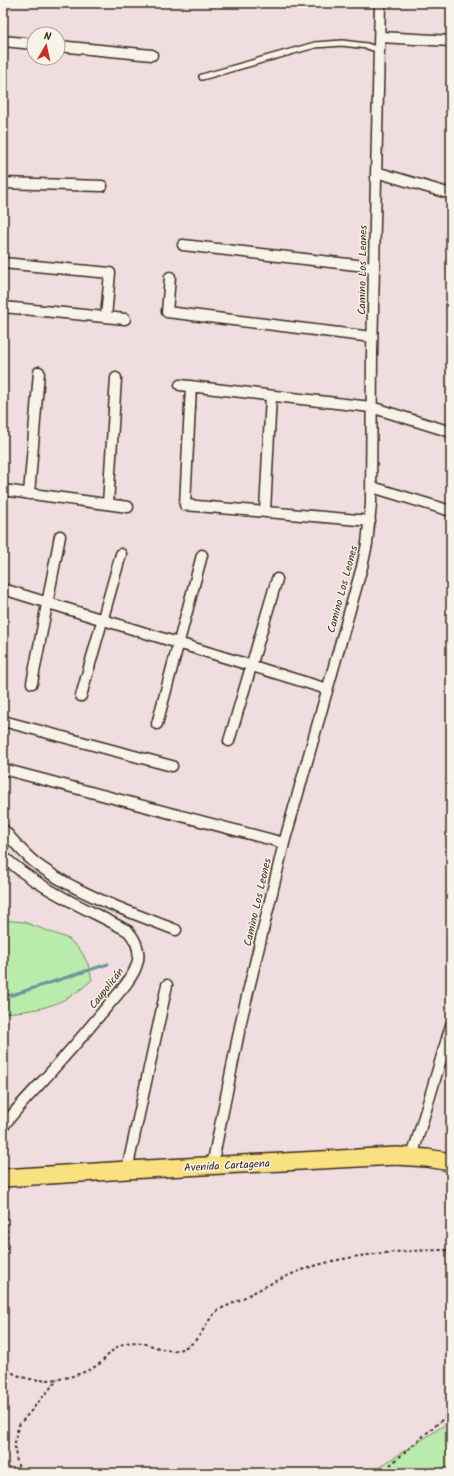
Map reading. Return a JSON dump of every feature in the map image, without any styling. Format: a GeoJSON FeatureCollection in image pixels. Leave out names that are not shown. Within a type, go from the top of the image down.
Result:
{"type":"FeatureCollection","features":[{"type":"Feature","properties":{"kind":"main road","name":"Avenida Cartagena"},"geometry":{"type":"LineString","coordinates":[[3,1182],[127,1170],[412,1157],[451,1162]]}},
{"type":"Feature","properties":{"kind":"street","name":"Camino Los Leones"},"geometry":{"type":"LineString","coordinates":[[212,1166],[242,1017],[284,843],[362,567],[370,521],[372,487],[372,337],[380,3]]}},
{"type":"Feature","properties":{"kind":"street"},"geometry":{"type":"LineString","coordinates":[[380,37],[451,41]]}},
{"type":"Feature","properties":{"kind":"street"},"geometry":{"type":"LineString","coordinates":[[3,41],[26,43]]}},
{"type":"Feature","properties":{"kind":"street"},"geometry":{"type":"LineString","coordinates":[[66,47],[152,55]]}},
{"type":"Feature","properties":{"kind":"street"},"geometry":{"type":"LineString","coordinates":[[376,172],[451,194]]}},
{"type":"Feature","properties":{"kind":"street"},"geometry":{"type":"LineString","coordinates":[[3,183],[102,186]]}},
{"type":"Feature","properties":{"kind":"street"},"geometry":{"type":"LineString","coordinates":[[183,245],[374,267]]}},
{"type":"Feature","properties":{"kind":"street"},"geometry":{"type":"LineString","coordinates":[[3,263],[110,273],[106,317]]}},
{"type":"Feature","properties":{"kind":"street"},"geometry":{"type":"LineString","coordinates":[[170,277],[167,312],[372,337]]}},
{"type":"Feature","properties":{"kind":"street"},"geometry":{"type":"LineString","coordinates":[[3,307],[125,319]]}},
{"type":"Feature","properties":{"kind":"street"},"geometry":{"type":"LineString","coordinates":[[29,494],[39,372]]}},
{"type":"Feature","properties":{"kind":"street"},"geometry":{"type":"LineString","coordinates":[[108,504],[116,378]]}},
{"type":"Feature","properties":{"kind":"street"},"geometry":{"type":"LineString","coordinates":[[370,521],[185,505],[186,386],[371,407],[451,432]]}},
{"type":"Feature","properties":{"kind":"street"},"geometry":{"type":"LineString","coordinates":[[265,512],[271,396]]}},
{"type":"Feature","properties":{"kind":"street"},"geometry":{"type":"LineString","coordinates":[[372,487],[451,511]]}},
{"type":"Feature","properties":{"kind":"street"},"geometry":{"type":"LineString","coordinates":[[3,490],[128,507]]}},
{"type":"Feature","properties":{"kind":"street"},"geometry":{"type":"LineString","coordinates":[[32,683],[60,536]]}},
{"type":"Feature","properties":{"kind":"street"},"geometry":{"type":"LineString","coordinates":[[81,696],[121,554]]}},
{"type":"Feature","properties":{"kind":"street"},"geometry":{"type":"LineString","coordinates":[[157,724],[202,555]]}},
{"type":"Feature","properties":{"kind":"street"},"geometry":{"type":"LineString","coordinates":[[229,741],[277,579]]}},
{"type":"Feature","properties":{"kind":"street"},"geometry":{"type":"LineString","coordinates":[[3,589],[327,689]]}},
{"type":"Feature","properties":{"kind":"street"},"geometry":{"type":"LineString","coordinates":[[3,721],[172,766]]}},
{"type":"Feature","properties":{"kind":"street"},"geometry":{"type":"LineString","coordinates":[[3,769],[284,843]]}},
{"type":"Feature","properties":{"kind":"street"},"geometry":{"type":"LineString","coordinates":[[3,829],[17,846],[40,868],[74,887],[110,904],[176,930]]}},
{"type":"Feature","properties":{"kind":"street","name":"Caupolicán"},"geometry":{"type":"LineString","coordinates":[[3,856],[15,866],[57,894],[128,931],[135,940],[139,952],[135,971],[114,999],[13,1114],[3,1128]]}},
{"type":"Feature","properties":{"kind":"street"},"geometry":{"type":"LineString","coordinates":[[127,1170],[167,985]]}},
{"type":"Feature","properties":{"kind":"street"},"geometry":{"type":"LineString","coordinates":[[412,1157],[451,1025]]}},
{"type":"Feature","properties":{"kind":"lane"},"geometry":{"type":"LineString","coordinates":[[202,77],[315,46],[328,44],[348,44],[379,50]]}},
{"type":"Feature","properties":{"kind":"path"},"geometry":{"type":"LineString","coordinates":[[3,1182],[7,1225],[3,1286]]}},
{"type":"Feature","properties":{"kind":"path"},"geometry":{"type":"LineString","coordinates":[[3,1364],[13,1374],[35,1379],[58,1379],[75,1376],[90,1369],[114,1349],[124,1343],[141,1343],[170,1351],[184,1348],[196,1340],[211,1317],[220,1309],[285,1277],[306,1269],[354,1257],[405,1252],[451,1250]]}},
{"type":"Feature","properties":{"kind":"path"},"geometry":{"type":"LineString","coordinates":[[20,1473],[15,1454],[16,1432],[20,1425],[58,1379]]}},
{"type":"Feature","properties":{"kind":"path"},"geometry":{"type":"LineString","coordinates":[[381,1473],[451,1412]]}},
{"type":"Feature","properties":{"kind":"green space"},"geometry":{"type":"Polygon","coordinates":[[[3,920],[24,922],[69,939],[81,951],[88,964],[92,980],[64,1000],[40,1009],[3,1013],[3,920]]]}},
{"type":"Feature","properties":{"kind":"green space"},"geometry":{"type":"Polygon","coordinates":[[[451,1421],[451,1473],[370,1473],[451,1421]]]}},
{"type":"Feature","properties":{"kind":"waterway"},"geometry":{"type":"LineString","coordinates":[[3,995],[12,995],[108,964]]}}]}
